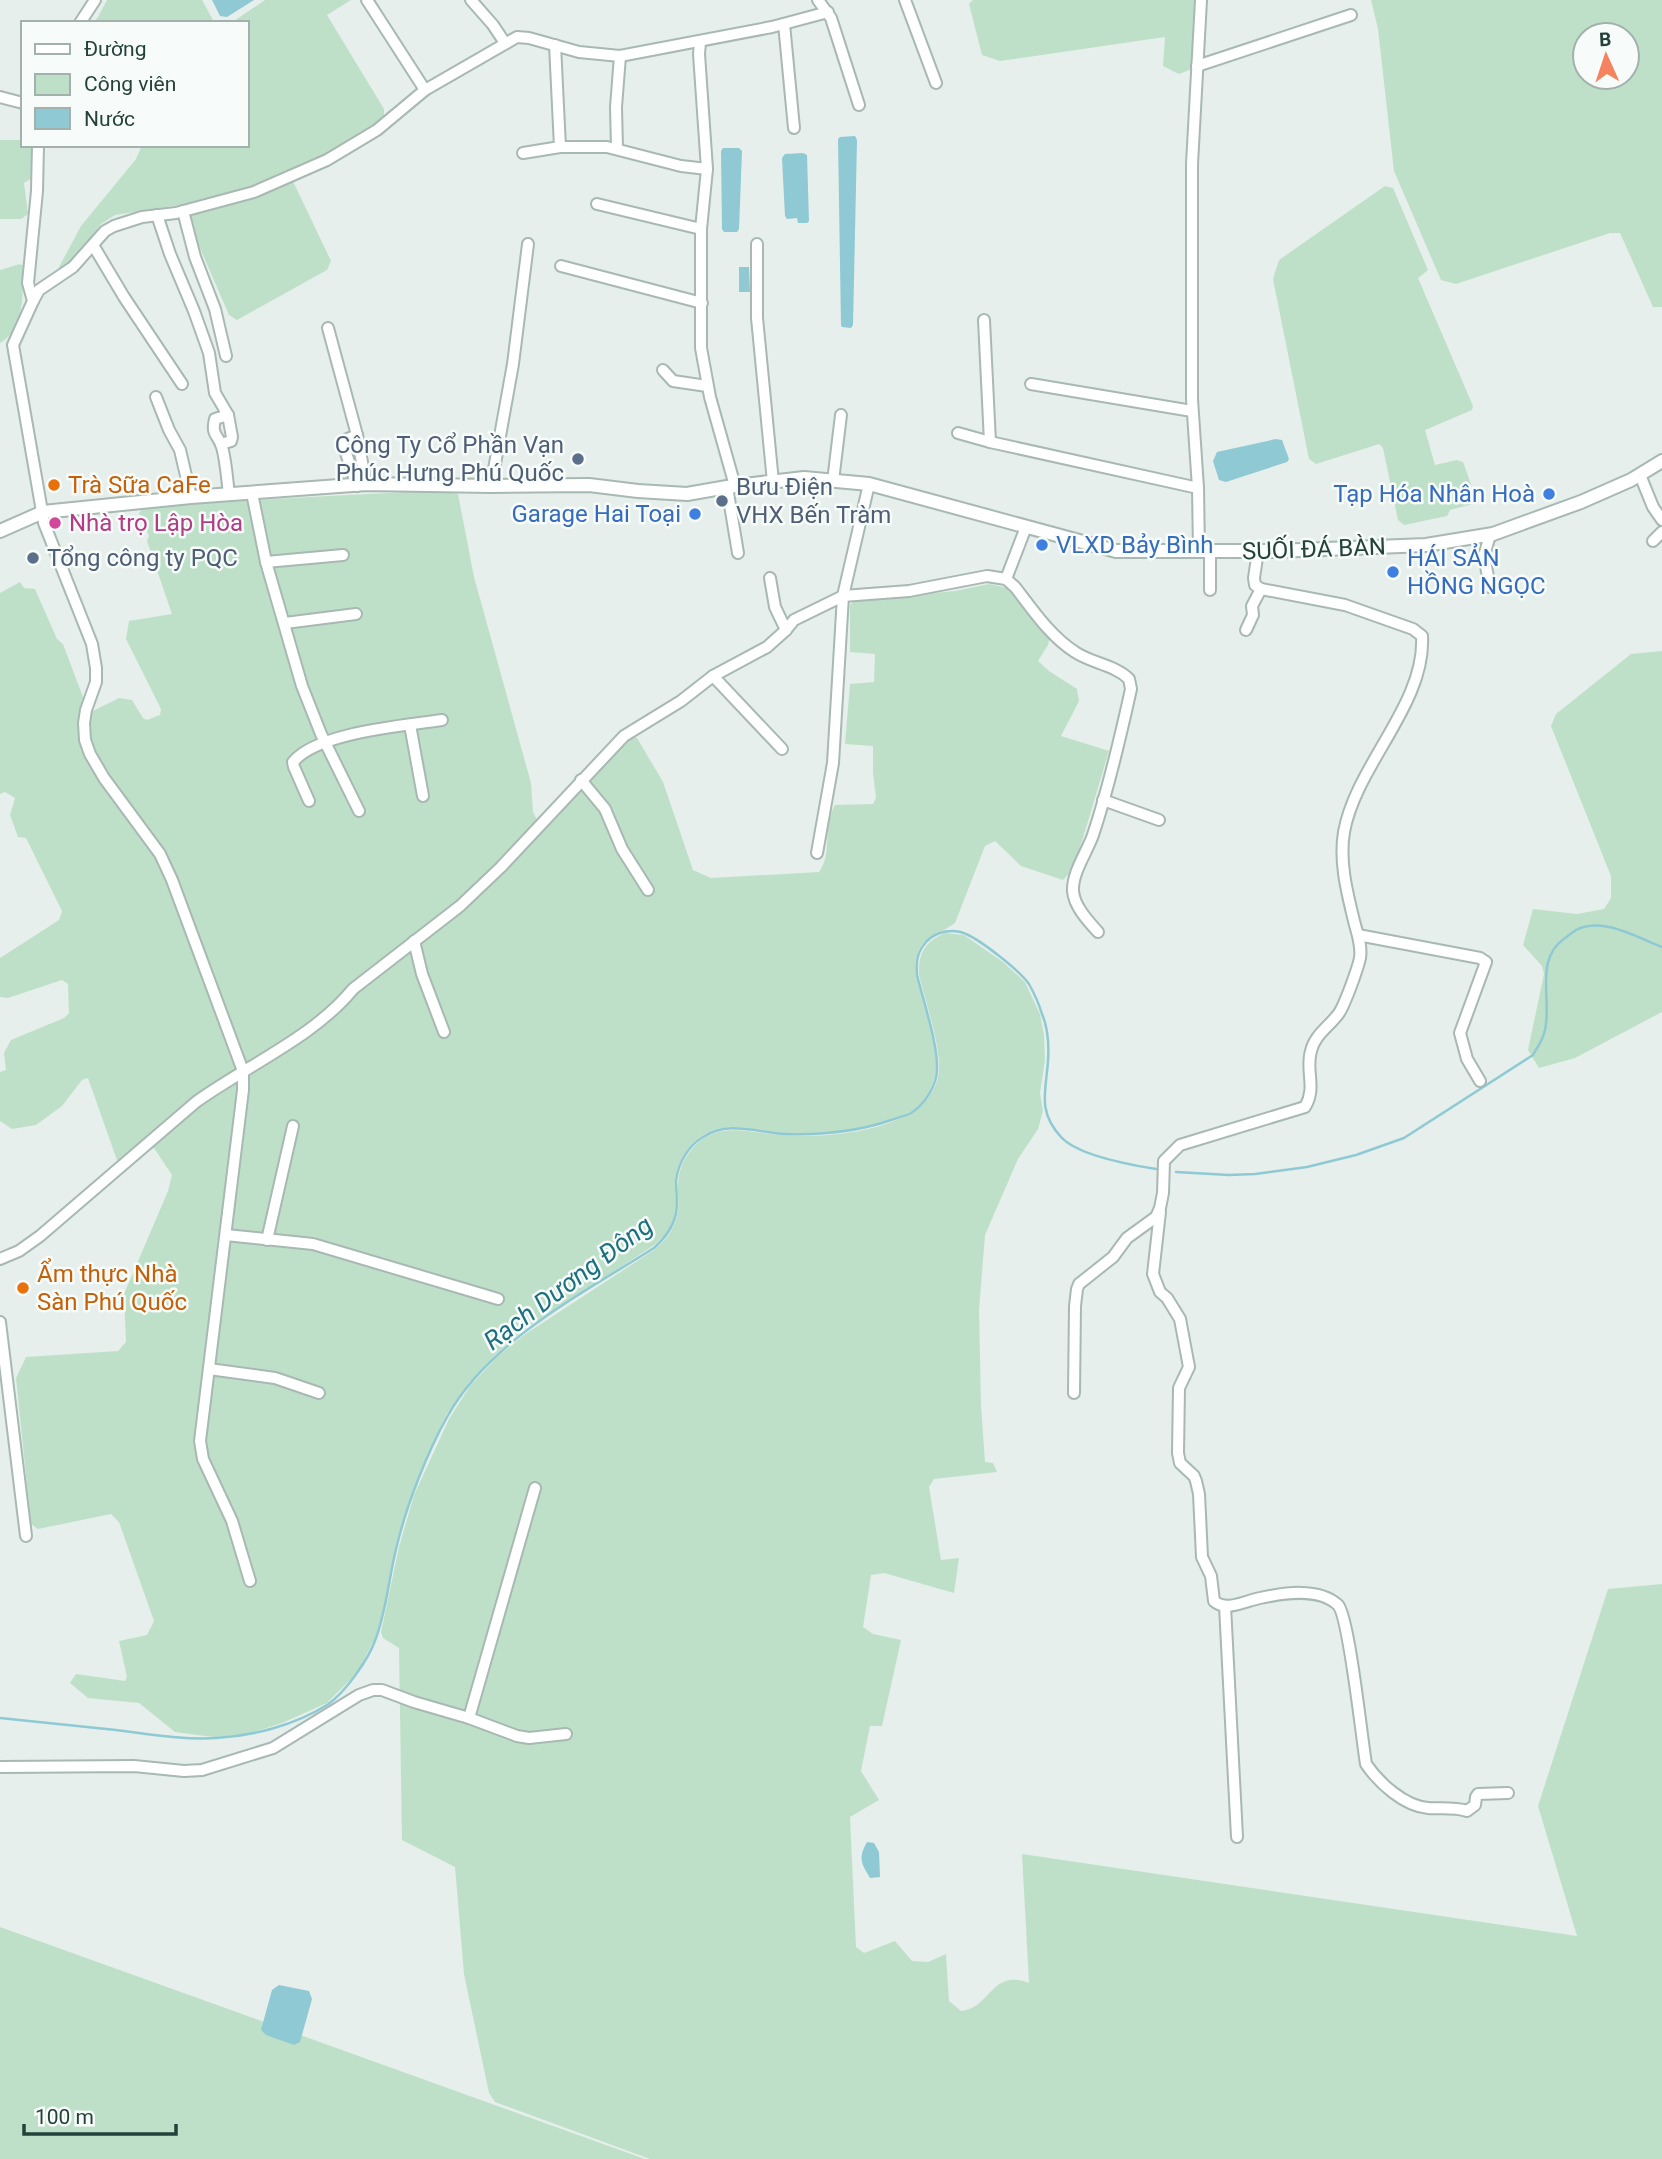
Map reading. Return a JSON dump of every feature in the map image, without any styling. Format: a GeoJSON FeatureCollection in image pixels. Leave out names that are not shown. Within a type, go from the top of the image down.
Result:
{"type":"FeatureCollection","features":[{"type":"Feature","properties":{"kind":"street"},"geometry":{"type":"LineString","coordinates":[[81,21],[95,0]]}},
{"type":"Feature","properties":{"kind":"street"},"geometry":{"type":"LineString","coordinates":[[367,0],[425,90]]}},
{"type":"Feature","properties":{"kind":"street"},"geometry":{"type":"LineString","coordinates":[[471,0],[505,43]]}},
{"type":"Feature","properties":{"kind":"street"},"geometry":{"type":"LineString","coordinates":[[818,0],[828,12],[859,105]]}},
{"type":"Feature","properties":{"kind":"street"},"geometry":{"type":"LineString","coordinates":[[905,0],[936,83]]}},
{"type":"Feature","properties":{"kind":"street"},"geometry":{"type":"LineString","coordinates":[[1201,0],[1192,164],[1192,411],[1210,590]]}},
{"type":"Feature","properties":{"kind":"street"},"geometry":{"type":"LineString","coordinates":[[250,1581],[232,1521],[201,1448],[243,1090],[243,1071],[160,854],[104,778],[85,740],[86,710],[96,682],[92,644],[47,530],[13,345],[39,290],[73,267],[105,232],[114,226],[254,192],[327,160],[377,130],[425,90],[517,37],[579,52],[620,56],[700,42],[828,12]]}},
{"type":"Feature","properties":{"kind":"street"},"geometry":{"type":"LineString","coordinates":[[1197,66],[1351,15]]}},
{"type":"Feature","properties":{"kind":"street"},"geometry":{"type":"LineString","coordinates":[[784,24],[794,128]]}},
{"type":"Feature","properties":{"kind":"street"},"geometry":{"type":"LineString","coordinates":[[700,42],[707,169],[701,229],[701,348],[707,386],[731,486],[738,553]]}},
{"type":"Feature","properties":{"kind":"street"},"geometry":{"type":"LineString","coordinates":[[555,45],[554,72],[560,147]]}},
{"type":"Feature","properties":{"kind":"street"},"geometry":{"type":"LineString","coordinates":[[617,148],[615,107],[620,56]]}},
{"type":"Feature","properties":{"kind":"street"},"geometry":{"type":"LineString","coordinates":[[0,97],[21,102]]}},
{"type":"Feature","properties":{"kind":"street"},"geometry":{"type":"LineString","coordinates":[[33,301],[28,283],[37,191],[38,147]]}},
{"type":"Feature","properties":{"kind":"street"},"geometry":{"type":"LineString","coordinates":[[523,153],[560,147],[617,148],[681,166],[707,169]]}},
{"type":"Feature","properties":{"kind":"street"},"geometry":{"type":"LineString","coordinates":[[597,204],[701,229]]}},
{"type":"Feature","properties":{"kind":"street"},"geometry":{"type":"LineString","coordinates":[[183,211],[195,257],[215,309],[226,356]]}},
{"type":"Feature","properties":{"kind":"street"},"geometry":{"type":"LineString","coordinates":[[157,215],[209,353],[215,393],[228,415],[232,437],[231,441],[221,444],[229,494]]}},
{"type":"Feature","properties":{"kind":"street"},"geometry":{"type":"LineString","coordinates":[[491,486],[513,363],[528,244]]}},
{"type":"Feature","properties":{"kind":"street"},"geometry":{"type":"LineString","coordinates":[[757,244],[757,318],[773,482]]}},
{"type":"Feature","properties":{"kind":"street"},"geometry":{"type":"LineString","coordinates":[[93,245],[181,384]]}},
{"type":"Feature","properties":{"kind":"street"},"geometry":{"type":"LineString","coordinates":[[561,266],[702,303]]}},
{"type":"Feature","properties":{"kind":"street"},"geometry":{"type":"LineString","coordinates":[[984,320],[990,442]]}},
{"type":"Feature","properties":{"kind":"street"},"geometry":{"type":"LineString","coordinates":[[328,328],[357,435],[345,440],[343,444],[362,485]]}},
{"type":"Feature","properties":{"kind":"street"},"geometry":{"type":"LineString","coordinates":[[0,350],[13,345]]}},
{"type":"Feature","properties":{"kind":"street"},"geometry":{"type":"LineString","coordinates":[[663,370],[673,381],[707,386]]}},
{"type":"Feature","properties":{"kind":"street"},"geometry":{"type":"LineString","coordinates":[[1031,384],[1192,411]]}},
{"type":"Feature","properties":{"kind":"street"},"geometry":{"type":"LineString","coordinates":[[156,397],[180,450],[191,497]]}},
{"type":"Feature","properties":{"kind":"street"},"geometry":{"type":"LineString","coordinates":[[833,481],[841,415]]}},
{"type":"Feature","properties":{"kind":"street"},"geometry":{"type":"LineString","coordinates":[[958,433],[1198,488]]}},
{"type":"Feature","properties":{"kind":"street","name":"SUỐI ĐÁ BÀN"},"geometry":{"type":"LineString","coordinates":[[0,531],[43,512],[191,497],[362,485],[589,485],[687,494],[804,478],[869,484],[1116,551],[1258,551],[1426,545],[1490,535],[1581,502],[1640,475],[1662,461]]}},
{"type":"Feature","properties":{"kind":"street"},"geometry":{"type":"LineString","coordinates":[[1640,475],[1653,507],[1662,520]]}},
{"type":"Feature","properties":{"kind":"street"},"geometry":{"type":"LineString","coordinates":[[817,853],[833,763],[842,596],[869,484]]}},
{"type":"Feature","properties":{"kind":"street"},"geometry":{"type":"LineString","coordinates":[[252,493],[266,562],[302,685],[325,743],[359,811]]}},
{"type":"Feature","properties":{"kind":"street"},"geometry":{"type":"LineString","coordinates":[[1006,579],[1026,527]]}},
{"type":"Feature","properties":{"kind":"street"},"geometry":{"type":"LineString","coordinates":[[1653,541],[1662,532]]}},
{"type":"Feature","properties":{"kind":"street"},"geometry":{"type":"LineString","coordinates":[[1490,535],[1484,556],[1490,587]]}},
{"type":"Feature","properties":{"kind":"street"},"geometry":{"type":"LineString","coordinates":[[1258,551],[1254,578],[1255,585],[1261,589],[1345,605],[1413,629],[1422,636],[1423,649],[1414,681],[1389,737],[1360,783],[1344,832],[1343,870],[1360,942],[1360,957],[1340,1012],[1321,1031],[1311,1051],[1312,1096],[1305,1107],[1180,1145],[1164,1161],[1153,1274],[1160,1292],[1180,1319],[1189,1367],[1179,1388],[1180,1463],[1196,1481],[1202,1557],[1211,1576],[1216,1604],[1225,1606],[1303,1592],[1317,1595],[1340,1608],[1366,1764],[1372,1774],[1394,1793],[1427,1808],[1467,1811],[1475,1805],[1478,1794],[1508,1793]]}},
{"type":"Feature","properties":{"kind":"street"},"geometry":{"type":"LineString","coordinates":[[266,562],[343,555]]}},
{"type":"Feature","properties":{"kind":"street"},"geometry":{"type":"LineString","coordinates":[[0,1259],[19,1251],[40,1236],[195,1102],[321,1021],[354,989],[460,906],[501,867],[624,736],[681,701],[713,676],[767,647],[794,620],[842,596],[909,591],[987,576],[1006,579],[1063,644],[1087,660],[1121,672],[1129,679],[1131,689],[1117,754],[1073,892],[1088,920],[1098,932]]}},
{"type":"Feature","properties":{"kind":"street"},"geometry":{"type":"LineString","coordinates":[[770,578],[775,607],[786,630]]}},
{"type":"Feature","properties":{"kind":"street"},"geometry":{"type":"LineString","coordinates":[[1245,629],[1253,615],[1252,606],[1261,589]]}},
{"type":"Feature","properties":{"kind":"street"},"geometry":{"type":"LineString","coordinates":[[285,623],[356,614]]}},
{"type":"Feature","properties":{"kind":"street"},"geometry":{"type":"LineString","coordinates":[[713,676],[782,749]]}},
{"type":"Feature","properties":{"kind":"street"},"geometry":{"type":"LineString","coordinates":[[309,801],[294,767],[293,762],[298,756],[348,735],[442,720]]}},
{"type":"Feature","properties":{"kind":"street"},"geometry":{"type":"LineString","coordinates":[[410,725],[423,796]]}},
{"type":"Feature","properties":{"kind":"street"},"geometry":{"type":"LineString","coordinates":[[581,780],[605,809],[622,849],[648,890]]}},
{"type":"Feature","properties":{"kind":"street"},"geometry":{"type":"LineString","coordinates":[[1103,800],[1159,820]]}},
{"type":"Feature","properties":{"kind":"street"},"geometry":{"type":"LineString","coordinates":[[1357,935],[1480,958],[1486,962],[1460,1033],[1467,1059],[1480,1081]]}},
{"type":"Feature","properties":{"kind":"street"},"geometry":{"type":"LineString","coordinates":[[414,942],[422,974],[444,1032]]}},
{"type":"Feature","properties":{"kind":"street"},"geometry":{"type":"LineString","coordinates":[[267,1240],[293,1126]]}},
{"type":"Feature","properties":{"kind":"street"},"geometry":{"type":"LineString","coordinates":[[1074,1393],[1075,1306],[1079,1284],[1113,1257],[1127,1238],[1156,1217],[1160,1208]]}},
{"type":"Feature","properties":{"kind":"street"},"geometry":{"type":"LineString","coordinates":[[226,1235],[313,1244],[498,1299]]}},
{"type":"Feature","properties":{"kind":"street"},"geometry":{"type":"LineString","coordinates":[[0,1322],[26,1536]]}},
{"type":"Feature","properties":{"kind":"street"},"geometry":{"type":"LineString","coordinates":[[209,1368],[275,1378],[319,1393]]}},
{"type":"Feature","properties":{"kind":"street"},"geometry":{"type":"LineString","coordinates":[[470,1718],[535,1488]]}},
{"type":"Feature","properties":{"kind":"street"},"geometry":{"type":"LineString","coordinates":[[1225,1606],[1237,1837]]}},
{"type":"Feature","properties":{"kind":"street"},"geometry":{"type":"LineString","coordinates":[[0,1767],[134,1766],[202,1770],[273,1748],[359,1695],[373,1690],[382,1690],[470,1718],[517,1736],[529,1738],[566,1734]]}},
{"type":"Feature","properties":{"kind":"green space"},"geometry":{"type":"Polygon","coordinates":[[[107,0],[202,0],[213,21],[95,21],[107,0]]]}},
{"type":"Feature","properties":{"kind":"green space"},"geometry":{"type":"Polygon","coordinates":[[[265,0],[351,0],[327,15],[384,109],[384,117],[329,155],[289,173],[331,261],[327,270],[237,320],[229,315],[196,239],[185,204],[115,215],[101,224],[69,266],[58,269],[81,226],[136,159],[141,147],[248,147],[248,21],[234,21],[265,0]]]}},
{"type":"Feature","properties":{"kind":"green space"},"geometry":{"type":"Polygon","coordinates":[[[973,0],[1197,0],[1192,69],[1179,74],[1163,66],[1165,37],[1000,61],[982,55],[969,4],[973,0]]]}},
{"type":"Feature","properties":{"kind":"green space"},"geometry":{"type":"Polygon","coordinates":[[[1371,0],[1662,0],[1662,307],[1653,307],[1620,233],[1610,233],[1456,284],[1441,280],[1394,171],[1378,29],[1371,0]]]}},
{"type":"Feature","properties":{"kind":"green space"},"geometry":{"type":"Polygon","coordinates":[[[0,140],[20,140],[21,147],[31,147],[32,178],[24,183],[28,214],[21,219],[0,219],[0,140]]]}},
{"type":"Feature","properties":{"kind":"green space"},"geometry":{"type":"Polygon","coordinates":[[[1385,186],[1393,188],[1428,270],[1418,278],[1473,406],[1472,410],[1425,430],[1435,465],[1457,460],[1463,462],[1476,498],[1473,504],[1450,510],[1447,516],[1404,525],[1398,520],[1383,448],[1379,444],[1316,464],[1309,459],[1273,279],[1279,260],[1385,186]]]}},
{"type":"Feature","properties":{"kind":"green space"},"geometry":{"type":"Polygon","coordinates":[[[20,264],[24,266],[21,309],[14,328],[0,343],[0,270],[20,264]]]}},
{"type":"Feature","properties":{"kind":"green space"},"geometry":{"type":"Polygon","coordinates":[[[441,491],[458,494],[474,577],[531,783],[533,812],[541,828],[630,736],[637,738],[663,782],[693,870],[711,878],[819,872],[826,857],[829,822],[835,805],[873,804],[876,798],[873,746],[845,744],[850,684],[874,682],[875,654],[850,652],[850,605],[855,600],[955,591],[989,584],[1008,588],[1024,602],[1050,637],[1038,661],[1077,689],[1079,701],[1061,736],[1109,751],[1074,868],[1063,880],[1021,866],[995,841],[985,846],[955,923],[931,937],[917,954],[916,975],[936,1058],[931,1087],[920,1104],[897,1118],[849,1130],[799,1133],[732,1127],[712,1131],[697,1140],[687,1149],[678,1167],[674,1216],[661,1239],[522,1331],[469,1383],[446,1415],[413,1491],[396,1544],[382,1616],[374,1640],[357,1673],[327,1703],[282,1723],[248,1734],[215,1737],[175,1732],[139,1703],[88,1698],[70,1683],[76,1674],[125,1681],[127,1677],[119,1641],[147,1635],[154,1621],[119,1522],[111,1514],[38,1529],[31,1524],[16,1378],[26,1357],[118,1351],[126,1342],[124,1294],[168,1191],[172,1175],[154,1148],[118,1163],[88,1078],[82,1080],[62,1106],[36,1125],[12,1129],[0,1121],[0,1072],[6,1070],[4,1053],[11,1040],[64,1018],[69,1013],[68,984],[62,980],[8,998],[0,997],[0,958],[59,920],[62,911],[26,838],[18,837],[10,815],[15,798],[5,792],[0,794],[0,593],[20,582],[24,588],[35,589],[57,639],[63,644],[89,713],[119,698],[132,700],[147,720],[160,715],[161,709],[126,639],[129,621],[172,614],[147,541],[149,536],[139,513],[146,505],[441,491]]]}},
{"type":"Feature","properties":{"kind":"green space"},"geometry":{"type":"Polygon","coordinates":[[[1662,651],[1662,1012],[1575,1058],[1539,1068],[1528,1050],[1544,974],[1542,966],[1523,945],[1533,909],[1577,914],[1604,909],[1611,898],[1611,876],[1551,726],[1556,714],[1631,654],[1662,651]]]}},
{"type":"Feature","properties":{"kind":"green space"},"geometry":{"type":"Polygon","coordinates":[[[945,933],[964,935],[1003,962],[1025,982],[1040,1014],[1044,1035],[1045,1060],[1040,1093],[1043,1111],[1038,1129],[1018,1159],[985,1235],[979,1310],[981,1405],[985,1462],[993,1463],[997,1472],[934,1479],[929,1487],[941,1560],[959,1558],[954,1593],[884,1573],[871,1575],[863,1627],[873,1634],[901,1640],[882,1726],[870,1726],[861,1771],[879,1800],[850,1817],[856,1947],[864,1953],[895,1941],[912,1961],[928,1962],[946,1954],[949,2001],[961,2011],[979,2003],[999,1984],[1016,1980],[1029,1983],[1022,1854],[1577,1936],[1538,1806],[1608,1589],[1662,1584],[1662,2159],[650,2159],[495,2102],[489,2093],[464,1974],[455,1867],[402,1840],[399,1648],[383,1638],[381,1632],[399,1547],[414,1495],[449,1419],[470,1386],[497,1357],[524,1335],[654,1250],[666,1238],[677,1215],[680,1170],[694,1147],[704,1138],[732,1130],[802,1136],[852,1132],[877,1127],[920,1106],[933,1090],[939,1059],[919,975],[920,961],[928,944],[945,933]]]}},
{"type":"Feature","properties":{"kind":"green space"},"geometry":{"type":"Polygon","coordinates":[[[0,1927],[645,2159],[0,2159],[0,1927]]]}},
{"type":"Feature","properties":{"kind":"water"},"geometry":{"type":"Polygon","coordinates":[[[212,0],[254,0],[227,17],[220,16],[212,0]]]}},
{"type":"Feature","properties":{"kind":"water"},"geometry":{"type":"Polygon","coordinates":[[[855,136],[851,328],[841,325],[838,139],[855,136]]]}},
{"type":"Feature","properties":{"kind":"water"},"geometry":{"type":"Polygon","coordinates":[[[723,148],[739,148],[742,151],[737,232],[724,232],[722,229],[723,148]]]}},
{"type":"Feature","properties":{"kind":"water"},"geometry":{"type":"Polygon","coordinates":[[[785,154],[807,155],[809,221],[798,223],[797,218],[787,219],[785,216],[782,158],[785,154]]]}},
{"type":"Feature","properties":{"kind":"water"},"geometry":{"type":"Polygon","coordinates":[[[739,267],[749,267],[750,292],[739,292],[739,267]]]}},
{"type":"Feature","properties":{"kind":"water"},"geometry":{"type":"Polygon","coordinates":[[[1282,440],[1289,459],[1287,462],[1226,482],[1219,480],[1213,461],[1217,452],[1282,440]]]}},
{"type":"Feature","properties":{"kind":"water"},"geometry":{"type":"Polygon","coordinates":[[[867,1842],[874,1843],[879,1852],[880,1877],[870,1878],[863,1864],[862,1852],[867,1842]]]}},
{"type":"Feature","properties":{"kind":"water"},"geometry":{"type":"Polygon","coordinates":[[[279,1985],[309,1991],[312,1999],[300,2042],[294,2045],[266,2035],[261,2030],[272,1990],[279,1985]]]}},
{"type":"Feature","properties":{"kind":"waterway","name":"Rạch Dương Đông"},"geometry":{"type":"LineString","coordinates":[[1176,1172],[1229,1175],[1307,1167],[1356,1155],[1404,1138],[1533,1055],[1545,1030],[1546,980],[1550,957],[1570,934],[1578,929],[1599,925],[1621,930],[1662,947]]}},
{"type":"Feature","properties":{"kind":"waterway","name":"Rạch Dương Đông"},"geometry":{"type":"LineString","coordinates":[[0,1718],[166,1736],[216,1738],[244,1735],[288,1724],[334,1700],[356,1675],[376,1638],[406,1513],[425,1463],[447,1417],[465,1390],[512,1342],[568,1301],[654,1248],[662,1240],[675,1218],[679,1168],[693,1145],[703,1137],[723,1129],[799,1134],[839,1132],[865,1127],[911,1113],[925,1099],[935,1081],[937,1059],[917,965],[921,949],[936,935],[956,931],[973,938],[991,949],[1029,984],[1044,1019],[1048,1037],[1046,1109],[1053,1128],[1061,1137],[1091,1154],[1156,1169]]}},
{"type":"Feature","properties":{"kind":"place","name":"Công Ty Cổ Phần Vạn Phúc Hưng Phú Quốc"},"geometry":{"type":"Point","coordinates":[578,459]}},
{"type":"Feature","properties":{"kind":"place","name":"Trà Sữa CaFe"},"geometry":{"type":"Point","coordinates":[54,485]}},
{"type":"Feature","properties":{"kind":"place","name":"Tạp Hóa Nhân Hoà"},"geometry":{"type":"Point","coordinates":[1549,494]}},
{"type":"Feature","properties":{"kind":"place","name":"Bưu Điện VHX Bến Tràm"},"geometry":{"type":"Point","coordinates":[722,501]}},
{"type":"Feature","properties":{"kind":"place","name":"Garage Hai Toại"},"geometry":{"type":"Point","coordinates":[695,514]}},
{"type":"Feature","properties":{"kind":"place","name":"Nhà trọ Lập Hòa"},"geometry":{"type":"Point","coordinates":[55,523]}},
{"type":"Feature","properties":{"kind":"place","name":"VLXD Bảy Bình"},"geometry":{"type":"Point","coordinates":[1042,545]}},
{"type":"Feature","properties":{"kind":"place","name":"Tổng công ty PQC"},"geometry":{"type":"Point","coordinates":[33,558]}},
{"type":"Feature","properties":{"kind":"place","name":"HÁI SẢN HỒNG NGỌC"},"geometry":{"type":"Point","coordinates":[1393,572]}},
{"type":"Feature","properties":{"kind":"place","name":"Ẩm thực Nhà Sàn Phú Quốc"},"geometry":{"type":"Point","coordinates":[23,1288]}}]}
